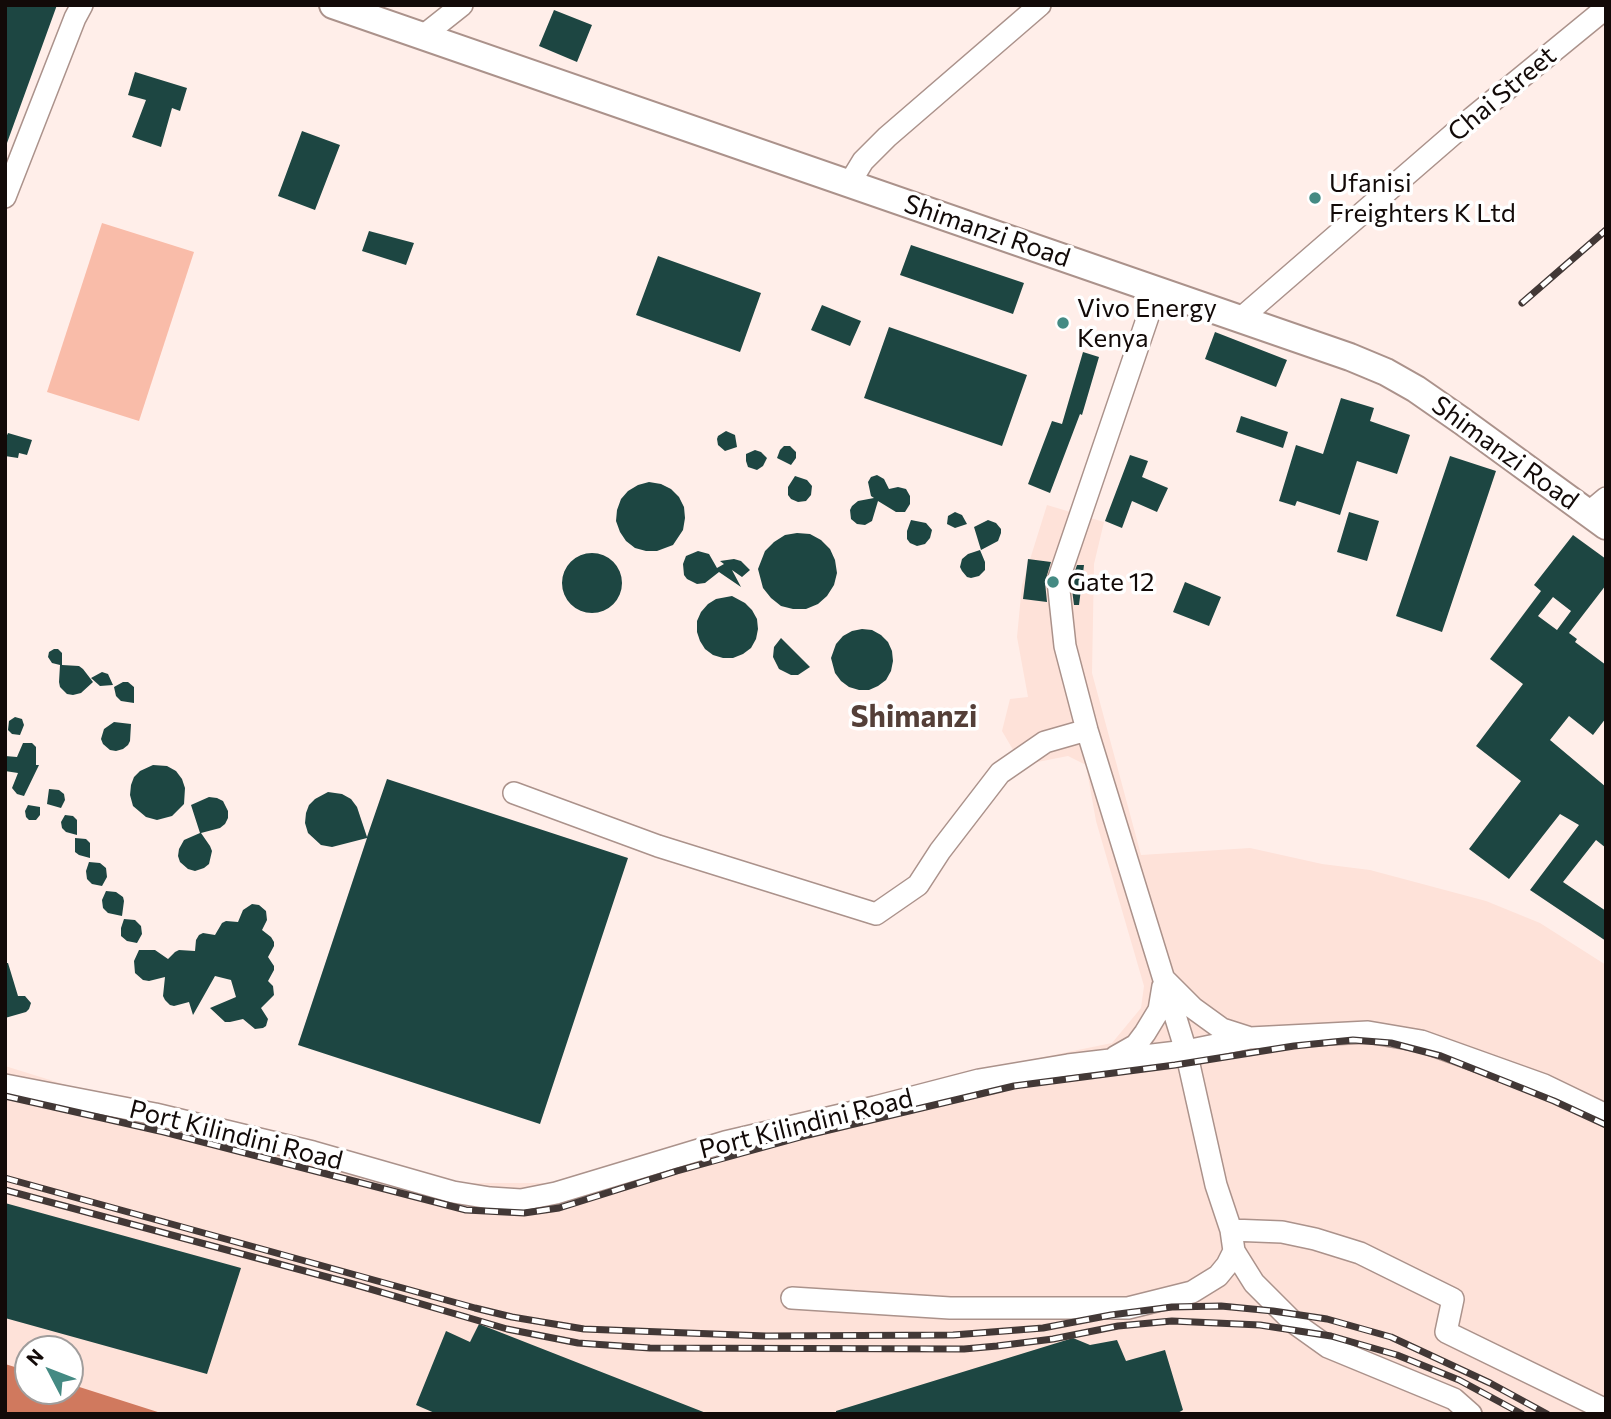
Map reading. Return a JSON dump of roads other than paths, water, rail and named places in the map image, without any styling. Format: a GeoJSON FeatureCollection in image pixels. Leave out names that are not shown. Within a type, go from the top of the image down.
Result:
{"type":"FeatureCollection","features":[{"type":"Feature","properties":{"kind":"main road","name":"Shimanzi Road"},"geometry":{"type":"LineString","coordinates":[[333,5],[1350,357],[1386,372],[1416,389],[1600,512]]}},
{"type":"Feature","properties":{"kind":"street"},"geometry":{"type":"LineString","coordinates":[[6,189],[82,5]]}},
{"type":"Feature","properties":{"kind":"street"},"geometry":{"type":"LineString","coordinates":[[423,36],[462,5]]}},
{"type":"Feature","properties":{"kind":"street"},"geometry":{"type":"LineString","coordinates":[[849,184],[863,161],[887,137],[1040,5]]}},
{"type":"Feature","properties":{"kind":"street","name":"Chai Street"},"geometry":{"type":"LineString","coordinates":[[1240,318],[1473,117],[1606,8]]}},
{"type":"Feature","properties":{"kind":"street"},"geometry":{"type":"LineString","coordinates":[[1157,290],[1058,581],[1065,646],[1087,730],[1186,1051],[1216,1185],[1232,1241],[1254,1283],[1293,1322],[1328,1347],[1454,1399],[1471,1414]]}},
{"type":"Feature","properties":{"kind":"street"},"geometry":{"type":"LineString","coordinates":[[514,793],[658,846],[876,914],[918,885],[940,851],[1000,773],[1045,742],[1087,730]]}},
{"type":"Feature","properties":{"kind":"street"},"geometry":{"type":"LineString","coordinates":[[1164,979],[1193,1008],[1222,1029],[1250,1038]]}},
{"type":"Feature","properties":{"kind":"street"},"geometry":{"type":"LineString","coordinates":[[1111,1060],[1136,1045],[1145,1033],[1159,1010],[1164,979]]}},
{"type":"Feature","properties":{"kind":"street","name":"Port Kilindini Road"},"geometry":{"type":"LineString","coordinates":[[5,1085],[155,1114],[313,1152],[453,1192],[521,1200],[556,1193],[725,1142],[979,1080],[1068,1065],[1186,1051],[1250,1038],[1368,1032],[1421,1041],[1544,1084],[1606,1115]]}},
{"type":"Feature","properties":{"kind":"street"},"geometry":{"type":"LineString","coordinates":[[1232,1241],[1282,1232],[1360,1253],[1453,1299],[1446,1332],[1606,1410]]}},
{"type":"Feature","properties":{"kind":"street"},"geometry":{"type":"LineString","coordinates":[[792,1298],[950,1308],[1128,1308],[1192,1292],[1217,1276],[1227,1265],[1232,1241]]}},
{"type":"Feature","properties":{"kind":"railway"},"geometry":{"type":"LineString","coordinates":[[1522,303],[1606,230]]}},
{"type":"Feature","properties":{"kind":"railway"},"geometry":{"type":"LineString","coordinates":[[5,1096],[164,1132],[466,1210],[524,1213],[559,1208],[677,1171],[808,1135],[1014,1086],[1353,1040],[1391,1043],[1441,1056],[1606,1125]]}},
{"type":"Feature","properties":{"kind":"railway"},"geometry":{"type":"LineString","coordinates":[[5,1178],[475,1308],[584,1329],[766,1336],[953,1335],[1043,1328],[1172,1307],[1221,1306],[1327,1319],[1391,1337],[1490,1383],[1547,1414]]}},
{"type":"Feature","properties":{"kind":"railway"},"geometry":{"type":"LineString","coordinates":[[5,1190],[353,1284],[507,1329],[578,1343],[650,1348],[964,1349],[1053,1339],[1118,1326],[1172,1321],[1260,1325],[1331,1336],[1397,1355],[1459,1380],[1522,1414]]}},
{"type":"Feature","properties":{"kind":"place","name":"Ufanisi Freighters K Ltd"},"geometry":{"type":"Point","coordinates":[1315,198]}},
{"type":"Feature","properties":{"kind":"place","name":"Vivo Energy Kenya"},"geometry":{"type":"Point","coordinates":[1063,323]}},
{"type":"Feature","properties":{"kind":"place","name":"Gate 12"},"geometry":{"type":"Point","coordinates":[1053,582]}},
{"type":"Feature","properties":{"kind":"district","name":"Shimanzi"},"geometry":{"type":"Point","coordinates":[914,717]}}]}
